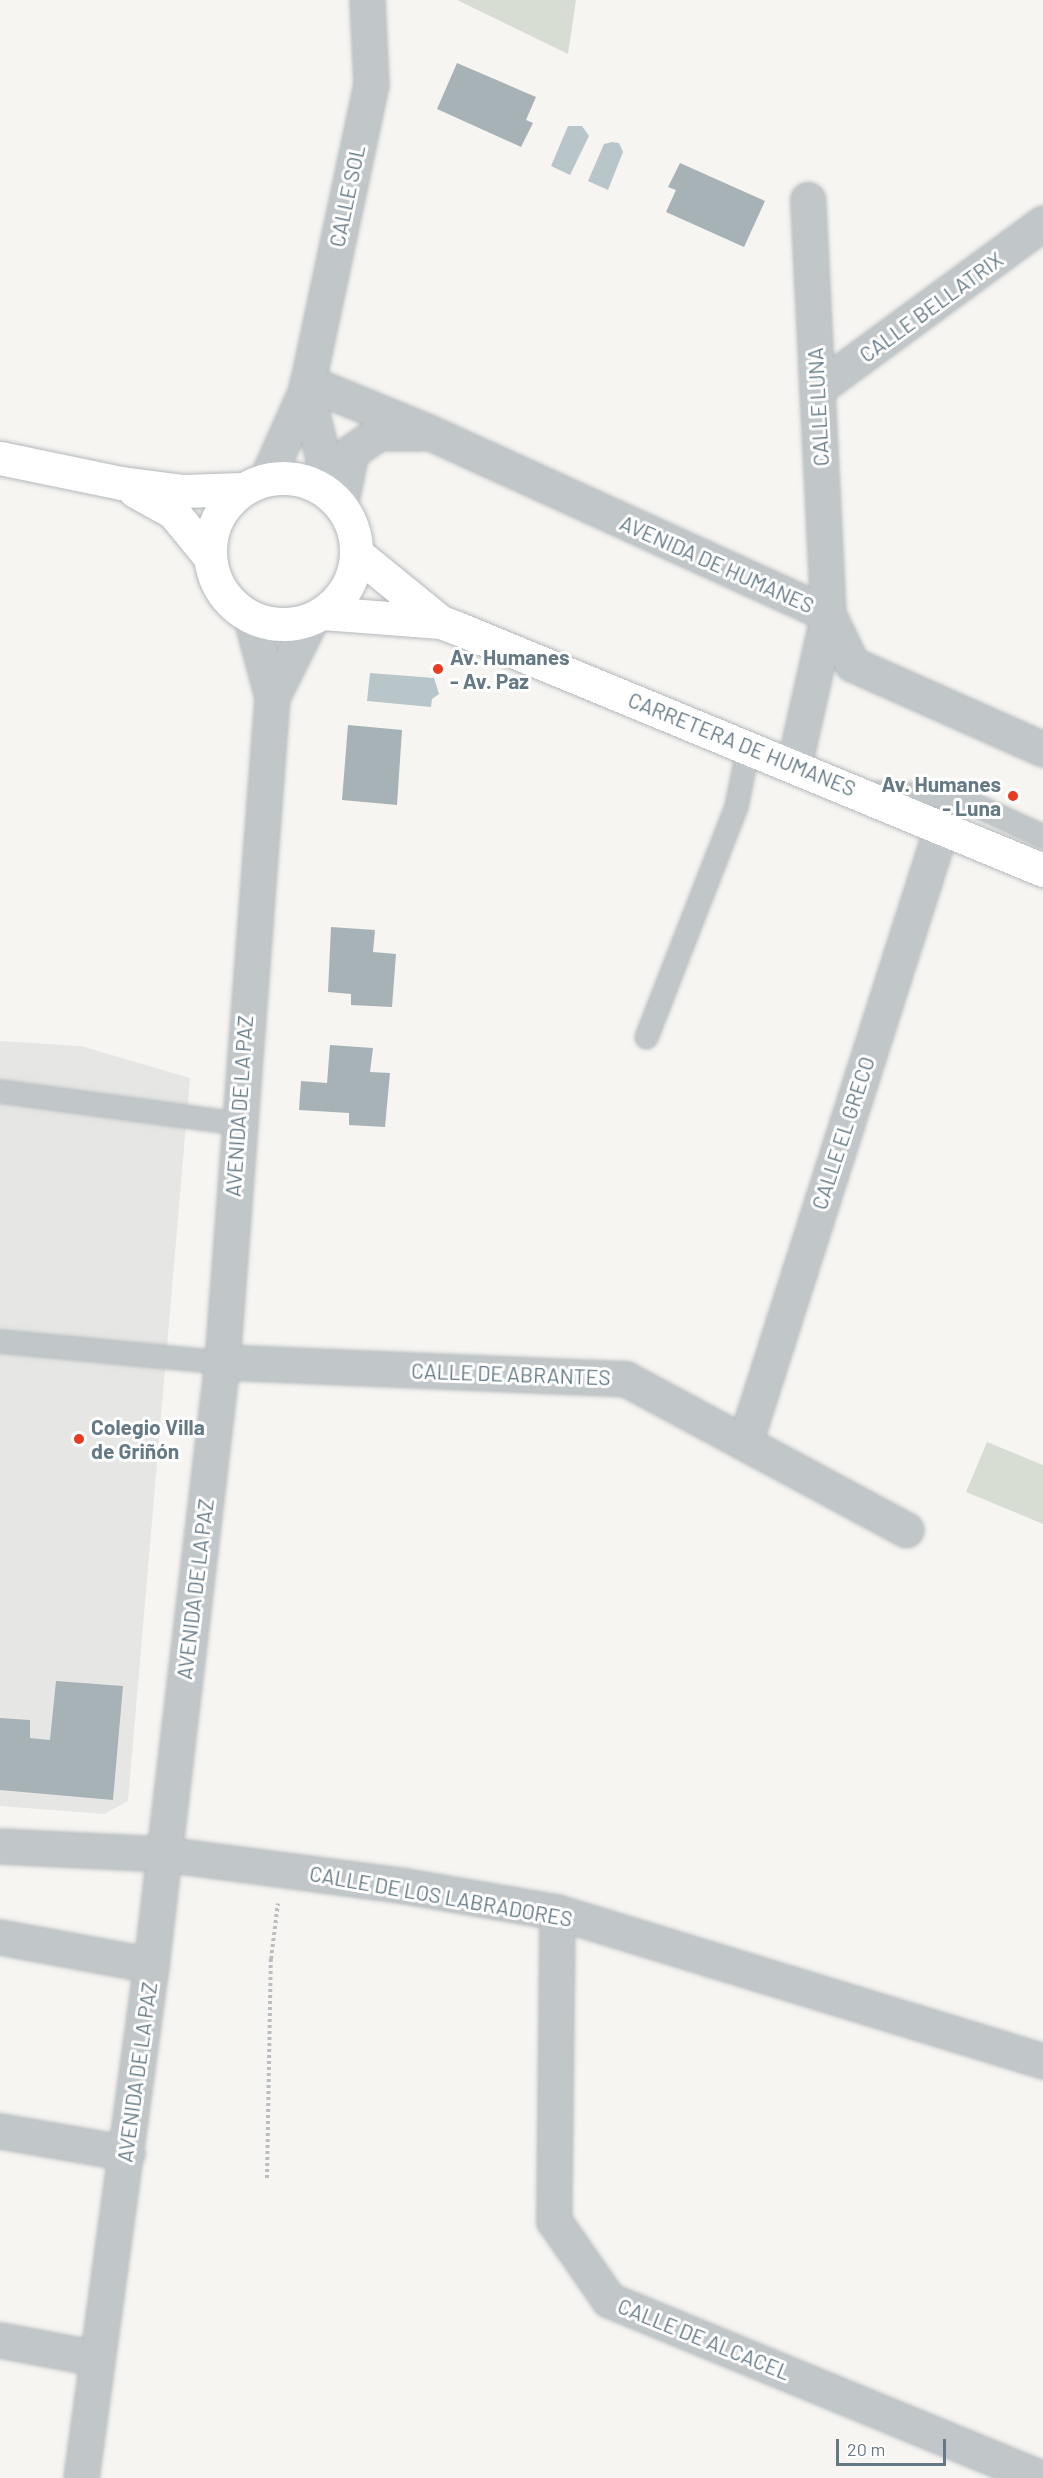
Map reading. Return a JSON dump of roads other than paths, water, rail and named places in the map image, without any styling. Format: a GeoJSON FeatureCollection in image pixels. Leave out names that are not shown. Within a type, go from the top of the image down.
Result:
{"type":"FeatureCollection","features":[{"type":"Feature","properties":{"kind":"main road"},"geometry":{"type":"LineString","coordinates":[[0,458],[121,483],[183,491],[302,480],[336,502],[352,528],[356,553],[352,576],[340,597],[317,616],[281,624],[251,618],[230,603],[216,581],[209,556],[173,512],[121,483]]}},
{"type":"Feature","properties":{"kind":"main road"},"geometry":{"type":"LineString","coordinates":[[209,556],[217,518],[228,502],[255,485]]}},
{"type":"Feature","properties":{"kind":"main road","name":"CARRETERA DE HUMANES"},"geometry":{"type":"LineString","coordinates":[[356,553],[441,622],[856,790],[1043,870]]}},
{"type":"Feature","properties":{"kind":"main road","name":"CARRETERA DE HUMANES"},"geometry":{"type":"LineString","coordinates":[[317,616],[441,622]]}},
{"type":"Feature","properties":{"kind":"street","name":"CALLE SOL"},"geometry":{"type":"LineString","coordinates":[[255,485],[306,386],[371,84],[367,0]]}},
{"type":"Feature","properties":{"kind":"street","name":"CALLE LUNA"},"geometry":{"type":"LineString","coordinates":[[808,200],[828,614]]}},
{"type":"Feature","properties":{"kind":"street","name":"CALLE BELLATRIX"},"geometry":{"type":"LineString","coordinates":[[817,388],[1043,223]]}},
{"type":"Feature","properties":{"kind":"street","name":"CALLE SOL"},"geometry":{"type":"LineString","coordinates":[[306,386],[336,502]]}},
{"type":"Feature","properties":{"kind":"street","name":"AVENIDA DE HUMANES"},"geometry":{"type":"LineString","coordinates":[[306,386],[431,433],[828,614],[852,664],[1043,749]]}},
{"type":"Feature","properties":{"kind":"street","name":"AVENIDA DE HUMANES"},"geometry":{"type":"LineString","coordinates":[[336,502],[351,452],[378,433],[431,433]]}},
{"type":"Feature","properties":{"kind":"street"},"geometry":{"type":"LineString","coordinates":[[794,765],[828,614]]}},
{"type":"Feature","properties":{"kind":"street","name":"AVENIDA DE LA PAZ"},"geometry":{"type":"LineString","coordinates":[[272,697],[317,616]]}},
{"type":"Feature","properties":{"kind":"street","name":"AVENIDA DE LA PAZ"},"geometry":{"type":"LineString","coordinates":[[81,2478],[95,2358],[127,2153],[151,1965],[222,1362],[237,1123],[272,697],[251,618]]}},
{"type":"Feature","properties":{"kind":"street","name":"CALLE EL GRECO"},"geometry":{"type":"LineString","coordinates":[[746,1442],[942,826]]}},
{"type":"Feature","properties":{"kind":"street","name":"CALLE DE ABRANTES"},"geometry":{"type":"LineString","coordinates":[[222,1362],[626,1379],[906,1530]]}},
{"type":"Feature","properties":{"kind":"street","name":"CALLE DE LOS LABRADORES"},"geometry":{"type":"LineString","coordinates":[[0,1846],[164,1854],[557,1912],[1043,2061]]}},
{"type":"Feature","properties":{"kind":"street","name":"CALLE DE ALCACEL"},"geometry":{"type":"LineString","coordinates":[[557,1912],[554,2221],[609,2300],[1040,2478]]}},
{"type":"Feature","properties":{"kind":"street"},"geometry":{"type":"LineString","coordinates":[[0,1937],[151,1965]]}},
{"type":"Feature","properties":{"kind":"street"},"geometry":{"type":"LineString","coordinates":[[0,2131],[127,2153]]}},
{"type":"Feature","properties":{"kind":"street"},"geometry":{"type":"LineString","coordinates":[[0,2340],[95,2358]]}},
{"type":"Feature","properties":{"kind":"lane"},"geometry":{"type":"LineString","coordinates":[[646,1037],[736,806],[748,747]]}},
{"type":"Feature","properties":{"kind":"lane"},"geometry":{"type":"LineString","coordinates":[[856,790],[956,796],[1043,836]]}},
{"type":"Feature","properties":{"kind":"lane"},"geometry":{"type":"LineString","coordinates":[[0,1091],[237,1123]]}},
{"type":"Feature","properties":{"kind":"lane"},"geometry":{"type":"LineString","coordinates":[[0,1341],[222,1362]]}},
{"type":"Feature","properties":{"kind":"place","name":"Av. Humanes - Av. Paz"},"geometry":{"type":"Point","coordinates":[438,669]}},
{"type":"Feature","properties":{"kind":"place","name":"Av. Humanes - Luna"},"geometry":{"type":"Point","coordinates":[1013,796]}},
{"type":"Feature","properties":{"kind":"place","name":"Colegio Villa de Griñón"},"geometry":{"type":"Point","coordinates":[79,1439]}}]}
